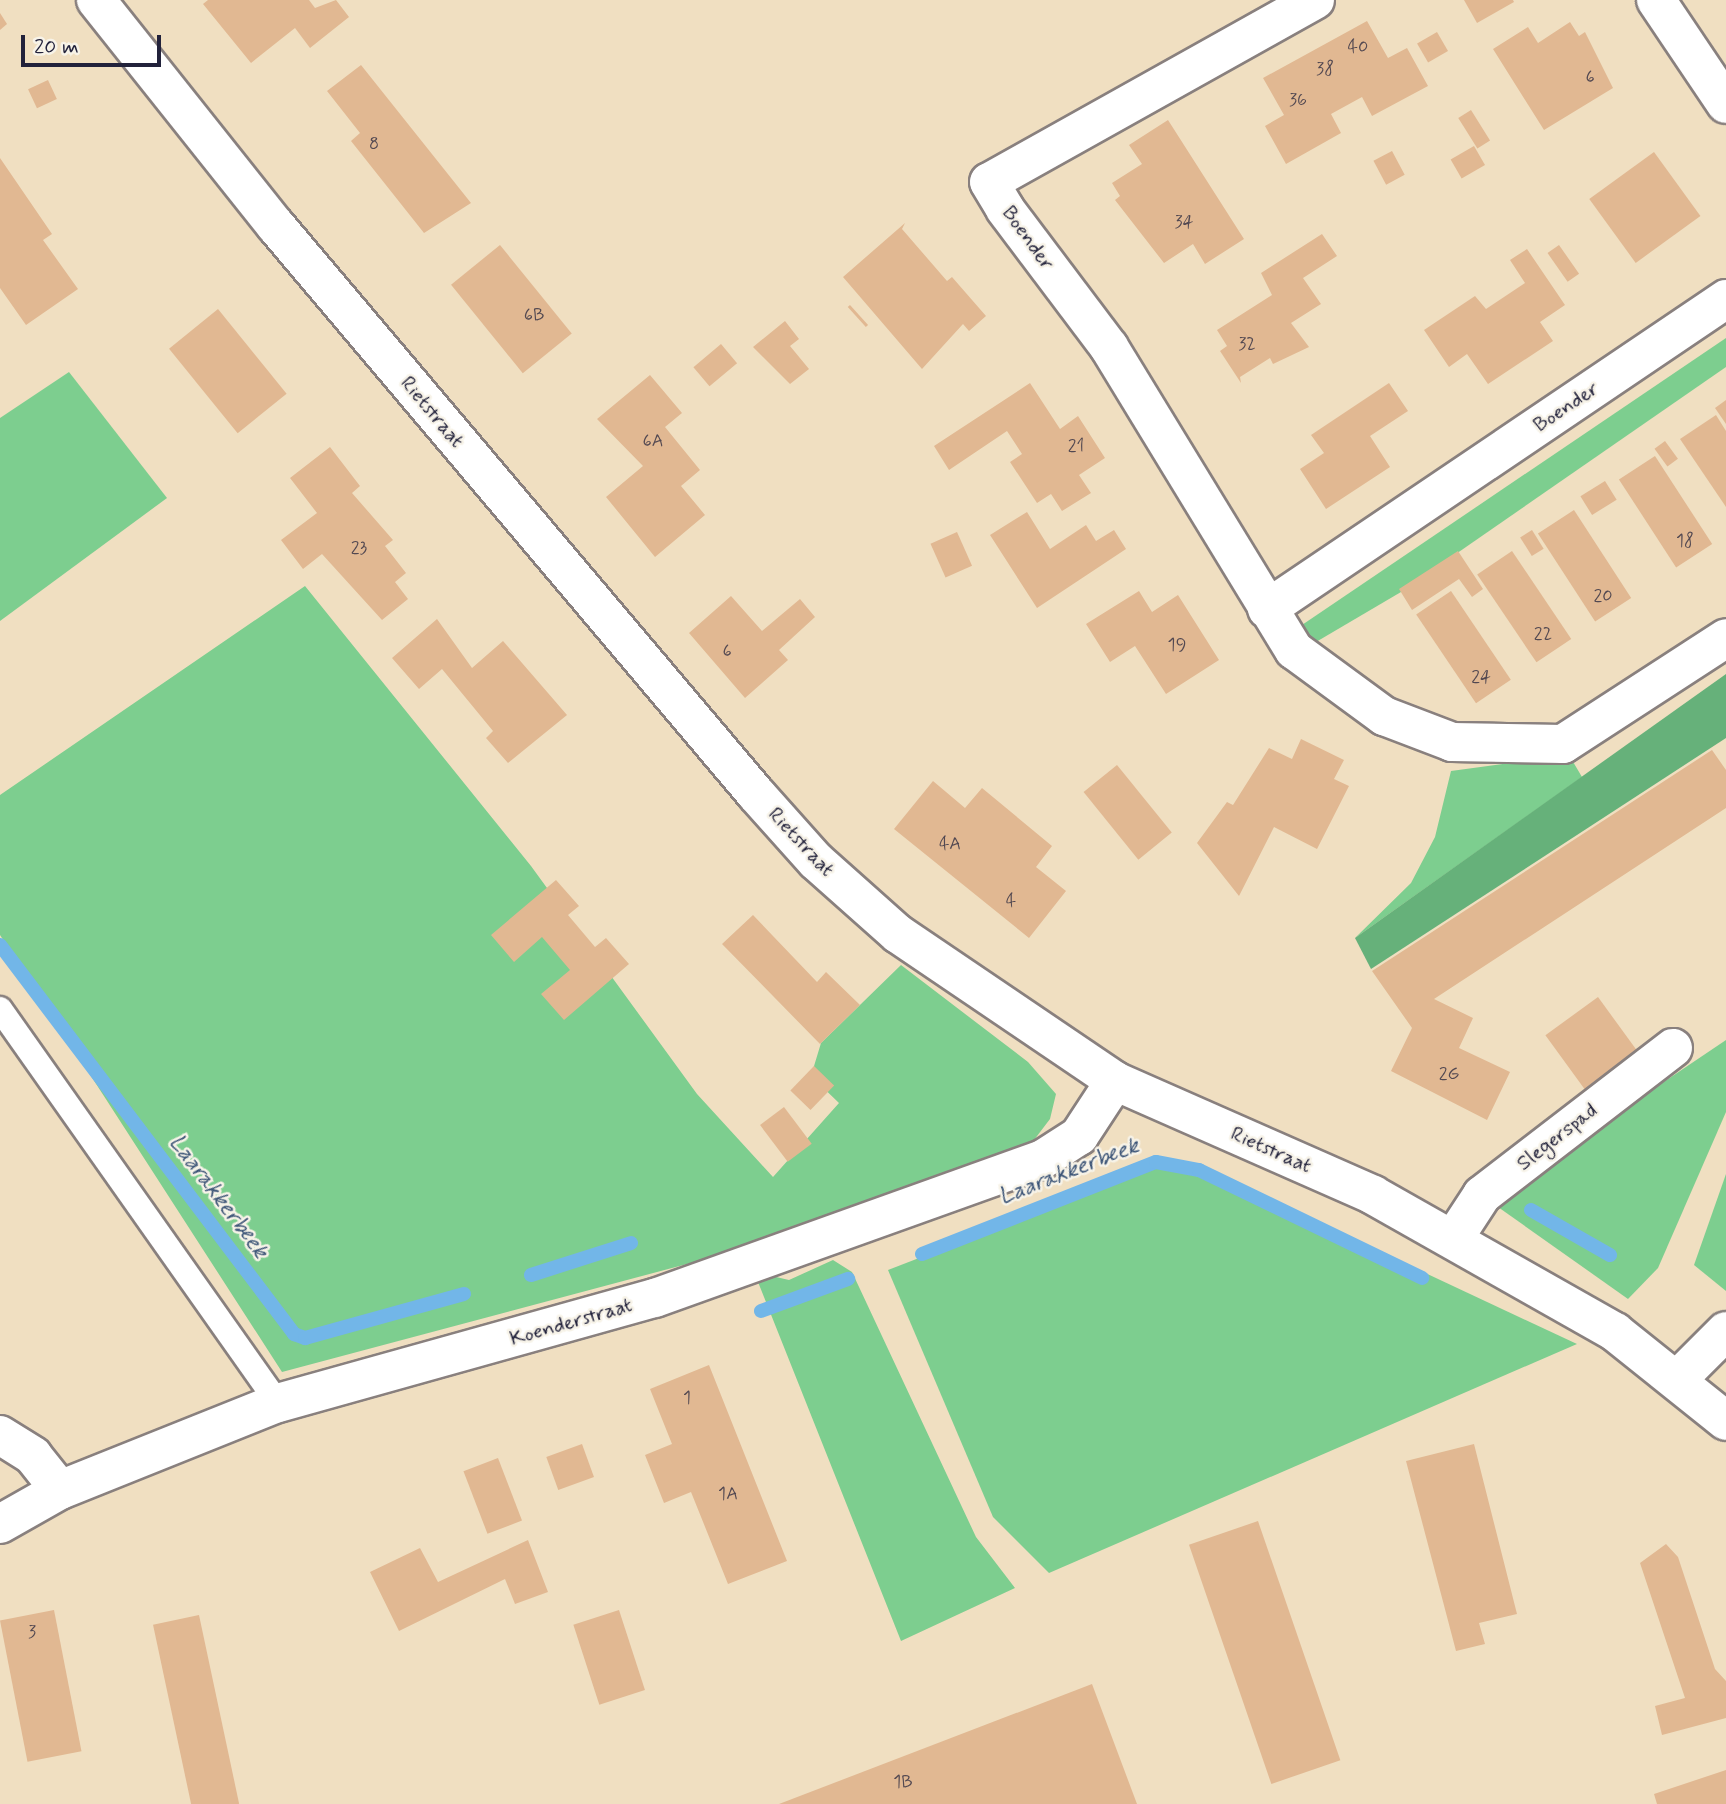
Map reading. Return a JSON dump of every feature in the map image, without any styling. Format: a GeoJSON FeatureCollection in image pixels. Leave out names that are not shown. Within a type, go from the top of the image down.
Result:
{"type":"FeatureCollection","features":[{"type":"Feature","properties":{"kind":"street","name":"Rietstraat"},"geometry":{"type":"LineString","coordinates":[[96,0],[293,247],[816,862],[898,934],[1115,1081],[1454,1238],[1615,1332],[1726,1421]]}},
{"type":"Feature","properties":{"kind":"street","name":"Boender"},"geometry":{"type":"LineString","coordinates":[[1315,0],[989,181],[1109,347],[1294,650],[1384,716],[1452,742],[1497,746],[1563,744],[1726,638]]}},
{"type":"Feature","properties":{"kind":"street"},"geometry":{"type":"LineString","coordinates":[[1656,0],[1726,104]]}},
{"type":"Feature","properties":{"kind":"street","name":"Boender"},"geometry":{"type":"LineString","coordinates":[[1267,609],[1726,299]]}},
{"type":"Feature","properties":{"kind":"street","name":"Slegerspad"},"geometry":{"type":"LineString","coordinates":[[1454,1238],[1482,1195],[1672,1048]]}},
{"type":"Feature","properties":{"kind":"street","name":"Koenderstraat"},"geometry":{"type":"LineString","coordinates":[[0,1524],[60,1490],[278,1403],[655,1298],[953,1195],[1044,1159],[1079,1136],[1115,1081]]}},
{"type":"Feature","properties":{"kind":"street"},"geometry":{"type":"LineString","coordinates":[[1677,1380],[1726,1331]]}},
{"type":"Feature","properties":{"kind":"street"},"geometry":{"type":"LineString","coordinates":[[0,1435],[33,1456],[60,1490]]}},
{"type":"Feature","properties":{"kind":"lane"},"geometry":{"type":"LineString","coordinates":[[0,1009],[278,1403]]}},
{"type":"Feature","properties":{"kind":"green space"},"geometry":{"type":"Polygon","coordinates":[[[1726,338],[1726,367],[1401,592],[1316,642],[1299,627],[1726,338]]]}},
{"type":"Feature","properties":{"kind":"green space"},"geometry":{"type":"Polygon","coordinates":[[[69,372],[167,498],[0,621],[0,418],[69,372]]]}},
{"type":"Feature","properties":{"kind":"green space"},"geometry":{"type":"Polygon","coordinates":[[[305,586],[531,866],[697,1094],[773,1177],[839,1103],[811,1076],[821,1043],[901,965],[1028,1062],[1056,1094],[1050,1119],[1034,1140],[822,1228],[282,1372],[0,935],[0,795],[305,586]]]}},
{"type":"Feature","properties":{"kind":"green space"},"geometry":{"type":"Polygon","coordinates":[[[1726,674],[1726,738],[1371,969],[1355,938],[1726,674]]]}},
{"type":"Feature","properties":{"kind":"green space"},"geometry":{"type":"Polygon","coordinates":[[[1569,755],[1582,777],[1355,938],[1411,883],[1435,837],[1451,771],[1569,755]]]}},
{"type":"Feature","properties":{"kind":"green space"},"geometry":{"type":"Polygon","coordinates":[[[1726,1040],[1726,1112],[1658,1268],[1628,1299],[1498,1207],[1542,1164],[1726,1040]]]}},
{"type":"Feature","properties":{"kind":"green space"},"geometry":{"type":"Polygon","coordinates":[[[1159,1165],[1233,1183],[1577,1344],[1049,1573],[993,1517],[888,1270],[1159,1165]]]}},
{"type":"Feature","properties":{"kind":"green space"},"geometry":{"type":"Polygon","coordinates":[[[1726,1174],[1726,1291],[1694,1265],[1726,1174]]]}},
{"type":"Feature","properties":{"kind":"green space"},"geometry":{"type":"Polygon","coordinates":[[[833,1260],[852,1272],[976,1537],[1015,1588],[901,1641],[754,1272],[789,1280],[833,1260]]]}},
{"type":"Feature","properties":{"kind":"building"},"geometry":{"type":"Polygon","coordinates":[[[208,0],[309,0],[315,8],[336,0],[349,17],[310,48],[295,28],[251,63],[203,4],[208,0]]]}},
{"type":"Feature","properties":{"kind":"building"},"geometry":{"type":"Polygon","coordinates":[[[1464,0],[1513,0],[1514,2],[1477,23],[1464,0]]]}},
{"type":"Feature","properties":{"kind":"building"},"geometry":{"type":"Polygon","coordinates":[[[0,13],[7,24],[0,30],[0,13]]]}},
{"type":"Feature","properties":{"kind":"building"},"geometry":{"type":"Polygon","coordinates":[[[1367,21],[1388,58],[1407,48],[1428,86],[1372,116],[1362,97],[1331,114],[1341,133],[1286,164],[1265,126],[1284,115],[1263,78],[1367,21]]]}},
{"type":"Feature","properties":{"kind":"building"},"geometry":{"type":"Polygon","coordinates":[[[1570,22],[1579,36],[1585,32],[1613,88],[1544,130],[1493,49],[1528,27],[1538,43],[1570,22]]]}},
{"type":"Feature","properties":{"kind":"building"},"geometry":{"type":"Polygon","coordinates":[[[1437,32],[1448,51],[1428,63],[1417,44],[1437,32]]]}},
{"type":"Feature","properties":{"kind":"building"},"geometry":{"type":"Polygon","coordinates":[[[361,65],[471,203],[424,233],[351,141],[360,133],[327,91],[361,65]]]}},
{"type":"Feature","properties":{"kind":"building"},"geometry":{"type":"Polygon","coordinates":[[[48,80],[57,99],[37,108],[28,89],[48,80]]]}},
{"type":"Feature","properties":{"kind":"building"},"geometry":{"type":"Polygon","coordinates":[[[1471,110],[1490,141],[1477,148],[1458,118],[1471,110]]]}},
{"type":"Feature","properties":{"kind":"building"},"geometry":{"type":"Polygon","coordinates":[[[1168,120],[1244,239],[1205,264],[1193,244],[1164,263],[1115,200],[1120,196],[1112,183],[1142,164],[1129,145],[1168,120]]]}},
{"type":"Feature","properties":{"kind":"building"},"geometry":{"type":"Polygon","coordinates":[[[1474,146],[1485,165],[1462,179],[1451,160],[1474,146]]]}},
{"type":"Feature","properties":{"kind":"building"},"geometry":{"type":"Polygon","coordinates":[[[1392,151],[1405,175],[1386,185],[1373,161],[1392,151]]]}},
{"type":"Feature","properties":{"kind":"building"},"geometry":{"type":"Polygon","coordinates":[[[1654,152],[1700,216],[1636,263],[1589,199],[1654,152]]]}},
{"type":"Feature","properties":{"kind":"building"},"geometry":{"type":"Polygon","coordinates":[[[0,158],[52,234],[43,240],[78,289],[26,325],[0,288],[0,158]]]}},
{"type":"Feature","properties":{"kind":"building"},"geometry":{"type":"Polygon","coordinates":[[[905,223],[902,229],[947,281],[952,277],[986,316],[969,331],[963,324],[922,369],[843,277],[905,223]]]}},
{"type":"Feature","properties":{"kind":"building"},"geometry":{"type":"Polygon","coordinates":[[[1322,234],[1337,256],[1303,278],[1321,304],[1291,323],[1309,347],[1273,364],[1270,358],[1240,377],[1241,383],[1220,351],[1227,346],[1217,330],[1272,295],[1261,273],[1322,234]]]}},
{"type":"Feature","properties":{"kind":"building"},"geometry":{"type":"Polygon","coordinates":[[[500,245],[572,334],[523,373],[451,285],[500,245]]]}},
{"type":"Feature","properties":{"kind":"building"},"geometry":{"type":"Polygon","coordinates":[[[1559,245],[1579,274],[1568,282],[1548,253],[1559,245]]]}},
{"type":"Feature","properties":{"kind":"building"},"geometry":{"type":"Polygon","coordinates":[[[1527,249],[1565,305],[1540,322],[1553,341],[1488,384],[1467,354],[1449,367],[1424,330],[1475,296],[1486,309],[1525,283],[1510,260],[1527,249]]]}},
{"type":"Feature","properties":{"kind":"building"},"geometry":{"type":"Polygon","coordinates":[[[850,305],[868,325],[866,327],[848,307],[850,305]]]}},
{"type":"Feature","properties":{"kind":"building"},"geometry":{"type":"Polygon","coordinates":[[[218,309],[287,394],[238,433],[169,349],[218,309]]]}},
{"type":"Feature","properties":{"kind":"building"},"geometry":{"type":"Polygon","coordinates":[[[785,321],[799,339],[790,346],[809,369],[790,384],[753,347],[785,321]]]}},
{"type":"Feature","properties":{"kind":"building"},"geometry":{"type":"Polygon","coordinates":[[[721,344],[737,363],[709,386],[693,367],[721,344]]]}},
{"type":"Feature","properties":{"kind":"building"},"geometry":{"type":"Polygon","coordinates":[[[650,375],[682,413],[665,427],[700,470],[681,486],[705,515],[655,557],[606,497],[643,466],[597,419],[650,375]]]}},
{"type":"Feature","properties":{"kind":"building"},"geometry":{"type":"Polygon","coordinates":[[[1030,383],[1060,429],[1078,416],[1105,458],[1079,475],[1091,493],[1062,511],[1051,494],[1037,503],[1010,462],[1022,454],[1007,431],[949,470],[934,446],[1030,383]]]}},
{"type":"Feature","properties":{"kind":"building"},"geometry":{"type":"Polygon","coordinates":[[[1389,383],[1408,411],[1370,436],[1390,467],[1326,509],[1300,469],[1324,453],[1311,435],[1389,383]]]}},
{"type":"Feature","properties":{"kind":"building"},"geometry":{"type":"Polygon","coordinates":[[[1726,400],[1726,424],[1715,408],[1726,400]]]}},
{"type":"Feature","properties":{"kind":"building"},"geometry":{"type":"Polygon","coordinates":[[[1716,415],[1726,431],[1726,507],[1680,439],[1716,415]]]}},
{"type":"Feature","properties":{"kind":"building"},"geometry":{"type":"Polygon","coordinates":[[[1665,441],[1678,459],[1667,466],[1654,449],[1665,441]]]}},
{"type":"Feature","properties":{"kind":"building"},"geometry":{"type":"Polygon","coordinates":[[[330,447],[360,486],[352,493],[393,540],[385,546],[406,573],[395,582],[408,599],[382,620],[322,554],[303,569],[281,540],[317,513],[290,478],[330,447]]]}},
{"type":"Feature","properties":{"kind":"building"},"geometry":{"type":"Polygon","coordinates":[[[1655,456],[1712,544],[1676,567],[1619,479],[1655,456]]]}},
{"type":"Feature","properties":{"kind":"building"},"geometry":{"type":"Polygon","coordinates":[[[1605,481],[1617,500],[1592,515],[1580,496],[1605,481]]]}},
{"type":"Feature","properties":{"kind":"building"},"geometry":{"type":"Polygon","coordinates":[[[1574,510],[1631,598],[1595,621],[1538,533],[1574,510]]]}},
{"type":"Feature","properties":{"kind":"building"},"geometry":{"type":"Polygon","coordinates":[[[1027,512],[1050,549],[1086,525],[1096,541],[1114,530],[1126,549],[1037,608],[990,535],[1027,512]]]}},
{"type":"Feature","properties":{"kind":"building"},"geometry":{"type":"Polygon","coordinates":[[[1532,530],[1544,549],[1532,556],[1520,537],[1532,530]]]}},
{"type":"Feature","properties":{"kind":"building"},"geometry":{"type":"Polygon","coordinates":[[[957,532],[972,566],[946,578],[931,544],[957,532]]]}},
{"type":"Feature","properties":{"kind":"building"},"geometry":{"type":"Polygon","coordinates":[[[1458,551],[1483,589],[1472,597],[1459,579],[1412,610],[1399,589],[1458,551]]]}},
{"type":"Feature","properties":{"kind":"building"},"geometry":{"type":"Polygon","coordinates":[[[1512,551],[1571,639],[1536,662],[1477,574],[1512,551]]]}},
{"type":"Feature","properties":{"kind":"building"},"geometry":{"type":"Polygon","coordinates":[[[1139,591],[1152,612],[1178,595],[1219,660],[1166,694],[1135,646],[1110,662],[1086,624],[1139,591]]]}},
{"type":"Feature","properties":{"kind":"building"},"geometry":{"type":"Polygon","coordinates":[[[1451,591],[1511,680],[1476,703],[1416,614],[1451,591]]]}},
{"type":"Feature","properties":{"kind":"building"},"geometry":{"type":"Polygon","coordinates":[[[731,596],[762,631],[800,599],[815,617],[779,650],[788,660],[745,698],[689,633],[731,596]]]}},
{"type":"Feature","properties":{"kind":"building"},"geometry":{"type":"Polygon","coordinates":[[[437,619],[472,668],[503,641],[567,715],[508,763],[486,738],[493,731],[442,669],[419,689],[392,658],[437,619]]]}},
{"type":"Feature","properties":{"kind":"building"},"geometry":{"type":"Polygon","coordinates":[[[1301,739],[1344,760],[1334,779],[1349,786],[1317,849],[1274,827],[1239,896],[1197,843],[1227,802],[1233,805],[1269,748],[1292,759],[1301,739]]]}},
{"type":"Feature","properties":{"kind":"building"},"geometry":{"type":"Polygon","coordinates":[[[1712,750],[1726,770],[1726,808],[1434,999],[1473,1018],[1459,1048],[1510,1072],[1487,1120],[1391,1071],[1412,1028],[1372,971],[1712,750]]]}},
{"type":"Feature","properties":{"kind":"building"},"geometry":{"type":"Polygon","coordinates":[[[1117,765],[1172,833],[1138,860],[1084,792],[1117,765]]]}},
{"type":"Feature","properties":{"kind":"building"},"geometry":{"type":"Polygon","coordinates":[[[933,781],[965,808],[982,788],[1052,846],[1036,867],[1066,891],[1029,938],[894,829],[933,781]]]}},
{"type":"Feature","properties":{"kind":"building"},"geometry":{"type":"Polygon","coordinates":[[[556,880],[579,906],[568,915],[595,947],[606,938],[629,964],[564,1020],[541,994],[570,970],[542,937],[514,962],[491,935],[556,880]]]}},
{"type":"Feature","properties":{"kind":"building"},"geometry":{"type":"Polygon","coordinates":[[[753,915],[817,982],[826,972],[860,1005],[820,1044],[722,944],[753,915]]]}},
{"type":"Feature","properties":{"kind":"building"},"geometry":{"type":"Polygon","coordinates":[[[1598,997],[1639,1053],[1586,1091],[1545,1035],[1598,997]]]}},
{"type":"Feature","properties":{"kind":"building"},"geometry":{"type":"Polygon","coordinates":[[[814,1066],[834,1085],[811,1110],[790,1090],[814,1066]]]}},
{"type":"Feature","properties":{"kind":"building"},"geometry":{"type":"Polygon","coordinates":[[[784,1107],[812,1144],[788,1162],[760,1125],[784,1107]]]}},
{"type":"Feature","properties":{"kind":"building"},"geometry":{"type":"Polygon","coordinates":[[[709,1365],[787,1561],[728,1584],[691,1492],[664,1503],[645,1455],[672,1444],[650,1389],[709,1365]]]}},
{"type":"Feature","properties":{"kind":"building"},"geometry":{"type":"Polygon","coordinates":[[[582,1444],[594,1477],[558,1490],[546,1457],[582,1444]]]}},
{"type":"Feature","properties":{"kind":"building"},"geometry":{"type":"Polygon","coordinates":[[[1474,1444],[1517,1614],[1479,1623],[1485,1644],[1456,1651],[1406,1461],[1474,1444]]]}},
{"type":"Feature","properties":{"kind":"building"},"geometry":{"type":"Polygon","coordinates":[[[498,1458],[522,1521],[487,1534],[463,1471],[498,1458]]]}},
{"type":"Feature","properties":{"kind":"building"},"geometry":{"type":"Polygon","coordinates":[[[1258,1521],[1340,1760],[1271,1784],[1189,1545],[1258,1521]]]}},
{"type":"Feature","properties":{"kind":"building"},"geometry":{"type":"Polygon","coordinates":[[[528,1540],[548,1592],[515,1604],[505,1579],[399,1631],[370,1572],[420,1548],[438,1582],[528,1540]]]}},
{"type":"Feature","properties":{"kind":"building"},"geometry":{"type":"Polygon","coordinates":[[[1666,1544],[1678,1557],[1715,1669],[1726,1681],[1726,1718],[1662,1735],[1655,1706],[1685,1698],[1640,1563],[1666,1544]]]}},
{"type":"Feature","properties":{"kind":"building"},"geometry":{"type":"Polygon","coordinates":[[[54,1610],[81,1751],[27,1762],[0,1620],[54,1610]]]}},
{"type":"Feature","properties":{"kind":"building"},"geometry":{"type":"Polygon","coordinates":[[[619,1610],[645,1690],[599,1705],[573,1625],[619,1610]]]}},
{"type":"Feature","properties":{"kind":"building"},"geometry":{"type":"Polygon","coordinates":[[[199,1615],[239,1804],[191,1804],[153,1625],[199,1615]]]}},
{"type":"Feature","properties":{"kind":"building"},"geometry":{"type":"Polygon","coordinates":[[[1092,1684],[1137,1804],[779,1804],[1092,1684]]]}},
{"type":"Feature","properties":{"kind":"building"},"geometry":{"type":"Polygon","coordinates":[[[1726,1770],[1726,1804],[1657,1804],[1654,1794],[1726,1770]]]}},
{"type":"Feature","properties":{"kind":"waterway","name":"Laarakkerbeek"},"geometry":{"type":"LineString","coordinates":[[0,945],[294,1334],[305,1338],[464,1294]]}},
{"type":"Feature","properties":{"kind":"waterway","name":"Laarakkerbeek"},"geometry":{"type":"LineString","coordinates":[[922,1254],[1156,1162],[1199,1170],[1422,1278]]}},
{"type":"Feature","properties":{"kind":"waterway"},"geometry":{"type":"LineString","coordinates":[[1531,1210],[1610,1255]]}},
{"type":"Feature","properties":{"kind":"waterway","name":"Laarakkerbeek"},"geometry":{"type":"LineString","coordinates":[[531,1275],[631,1243]]}},
{"type":"Feature","properties":{"kind":"waterway","name":"Laarakkerbeek"},"geometry":{"type":"LineString","coordinates":[[761,1311],[848,1279]]}}]}
